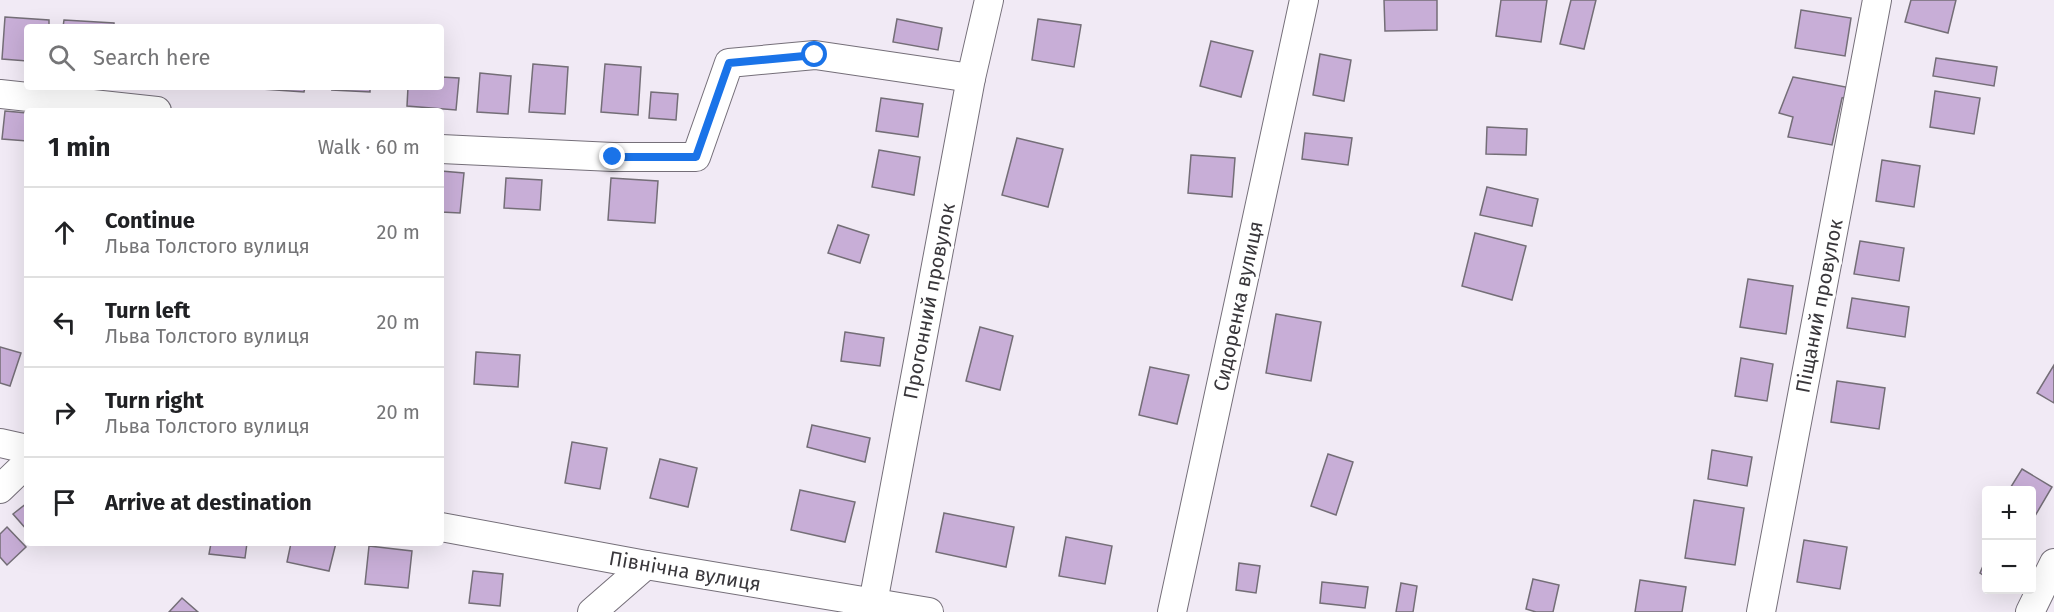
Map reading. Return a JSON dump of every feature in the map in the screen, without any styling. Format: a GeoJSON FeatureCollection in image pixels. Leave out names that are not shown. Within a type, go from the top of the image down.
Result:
{"type":"FeatureCollection","features":[{"type":"Feature","properties":{"kind":"street","name":"Прогонний провулок"},"geometry":{"type":"LineString","coordinates":[[873,603],[971,78],[989,0]]}},
{"type":"Feature","properties":{"kind":"street","name":"Сидоренка вулиця"},"geometry":{"type":"LineString","coordinates":[[1172,612],[1304,0]]}},
{"type":"Feature","properties":{"kind":"street","name":"Піщаний провулок"},"geometry":{"type":"LineString","coordinates":[[1761,612],[1877,0]]}},
{"type":"Feature","properties":{"kind":"street"},"geometry":{"type":"LineString","coordinates":[[444,149],[613,157],[696,157],[729,63],[815,55],[971,78]]}},
{"type":"Feature","properties":{"kind":"street"},"geometry":{"type":"LineString","coordinates":[[0,94],[129,108]]}},
{"type":"Feature","properties":{"kind":"street"},"geometry":{"type":"LineString","coordinates":[[0,443],[24,448]]}},
{"type":"Feature","properties":{"kind":"street"},"geometry":{"type":"LineString","coordinates":[[0,489],[24,466]]}},
{"type":"Feature","properties":{"kind":"street","name":"Північна вулиця"},"geometry":{"type":"LineString","coordinates":[[444,528],[646,565],[930,612]]}},
{"type":"Feature","properties":{"kind":"street"},"geometry":{"type":"LineString","coordinates":[[2031,612],[2054,562]]}},
{"type":"Feature","properties":{"kind":"street"},"geometry":{"type":"LineString","coordinates":[[592,612],[646,565]]}},
{"type":"Feature","properties":{"kind":"building"},"geometry":{"type":"Polygon","coordinates":[[[1384,0],[1437,0],[1437,30],[1385,31],[1384,0]]]}},
{"type":"Feature","properties":{"kind":"building"},"geometry":{"type":"Polygon","coordinates":[[[1501,0],[1547,0],[1541,42],[1496,36],[1501,0]]]}},
{"type":"Feature","properties":{"kind":"building"},"geometry":{"type":"Polygon","coordinates":[[[1571,0],[1596,0],[1584,49],[1560,44],[1571,0]]]}},
{"type":"Feature","properties":{"kind":"building"},"geometry":{"type":"Polygon","coordinates":[[[1911,0],[1956,0],[1948,33],[1905,22],[1911,0]]]}},
{"type":"Feature","properties":{"kind":"building"},"geometry":{"type":"Polygon","coordinates":[[[1801,10],[1851,18],[1845,56],[1795,48],[1801,10]]]}},
{"type":"Feature","properties":{"kind":"building"},"geometry":{"type":"Polygon","coordinates":[[[5,17],[49,20],[49,24],[24,24],[24,61],[2,59],[5,17]]]}},
{"type":"Feature","properties":{"kind":"building"},"geometry":{"type":"Polygon","coordinates":[[[897,19],[942,28],[938,50],[893,42],[897,19]]]}},
{"type":"Feature","properties":{"kind":"building"},"geometry":{"type":"Polygon","coordinates":[[[1038,19],[1081,25],[1074,67],[1032,60],[1038,19]]]}},
{"type":"Feature","properties":{"kind":"building"},"geometry":{"type":"Polygon","coordinates":[[[64,20],[114,23],[114,24],[63,24],[64,20]]]}},
{"type":"Feature","properties":{"kind":"building"},"geometry":{"type":"Polygon","coordinates":[[[1211,41],[1253,51],[1241,97],[1200,86],[1211,41]]]}},
{"type":"Feature","properties":{"kind":"building"},"geometry":{"type":"Polygon","coordinates":[[[1320,54],[1351,60],[1344,101],[1313,95],[1320,54]]]}},
{"type":"Feature","properties":{"kind":"building"},"geometry":{"type":"Polygon","coordinates":[[[1936,58],[1997,67],[1994,86],[1933,76],[1936,58]]]}},
{"type":"Feature","properties":{"kind":"building"},"geometry":{"type":"Polygon","coordinates":[[[533,64],[568,67],[565,114],[529,112],[533,64]]]}},
{"type":"Feature","properties":{"kind":"building"},"geometry":{"type":"Polygon","coordinates":[[[605,64],[641,67],[638,115],[601,112],[605,64]]]}},
{"type":"Feature","properties":{"kind":"building"},"geometry":{"type":"Polygon","coordinates":[[[480,73],[511,76],[508,114],[477,112],[480,73]]]}},
{"type":"Feature","properties":{"kind":"building"},"geometry":{"type":"Polygon","coordinates":[[[444,77],[459,78],[456,110],[407,106],[408,90],[444,90],[444,77]]]}},
{"type":"Feature","properties":{"kind":"building"},"geometry":{"type":"Polygon","coordinates":[[[1793,77],[1851,88],[1848,97],[1842,98],[1832,145],[1788,137],[1793,117],[1779,113],[1793,77]]]}},
{"type":"Feature","properties":{"kind":"building"},"geometry":{"type":"Polygon","coordinates":[[[276,90],[304,90],[304,92],[276,90]]]}},
{"type":"Feature","properties":{"kind":"building"},"geometry":{"type":"Polygon","coordinates":[[[332,90],[370,90],[370,92],[332,90]]]}},
{"type":"Feature","properties":{"kind":"building"},"geometry":{"type":"Polygon","coordinates":[[[1935,91],[1980,98],[1974,134],[1930,127],[1935,91]]]}},
{"type":"Feature","properties":{"kind":"building"},"geometry":{"type":"Polygon","coordinates":[[[651,92],[678,94],[676,120],[649,118],[651,92]]]}},
{"type":"Feature","properties":{"kind":"building"},"geometry":{"type":"Polygon","coordinates":[[[881,98],[923,104],[918,137],[876,131],[881,98]]]}},
{"type":"Feature","properties":{"kind":"building"},"geometry":{"type":"Polygon","coordinates":[[[5,111],[24,113],[24,141],[2,139],[5,111]]]}},
{"type":"Feature","properties":{"kind":"building"},"geometry":{"type":"Polygon","coordinates":[[[1487,127],[1527,129],[1526,155],[1486,154],[1487,127]]]}},
{"type":"Feature","properties":{"kind":"building"},"geometry":{"type":"Polygon","coordinates":[[[1305,133],[1352,138],[1348,165],[1302,159],[1305,133]]]}},
{"type":"Feature","properties":{"kind":"building"},"geometry":{"type":"Polygon","coordinates":[[[1017,138],[1063,149],[1048,207],[1002,195],[1017,138]]]}},
{"type":"Feature","properties":{"kind":"building"},"geometry":{"type":"Polygon","coordinates":[[[879,150],[920,157],[914,195],[872,187],[879,150]]]}},
{"type":"Feature","properties":{"kind":"building"},"geometry":{"type":"Polygon","coordinates":[[[1191,155],[1235,158],[1232,197],[1188,193],[1191,155]]]}},
{"type":"Feature","properties":{"kind":"building"},"geometry":{"type":"Polygon","coordinates":[[[1882,160],[1920,166],[1914,207],[1876,201],[1882,160]]]}},
{"type":"Feature","properties":{"kind":"building"},"geometry":{"type":"Polygon","coordinates":[[[444,171],[464,173],[460,213],[444,212],[444,171]]]}},
{"type":"Feature","properties":{"kind":"building"},"geometry":{"type":"Polygon","coordinates":[[[506,178],[542,180],[540,210],[504,208],[506,178]]]}},
{"type":"Feature","properties":{"kind":"building"},"geometry":{"type":"Polygon","coordinates":[[[611,178],[658,181],[655,223],[608,220],[611,178]]]}},
{"type":"Feature","properties":{"kind":"building"},"geometry":{"type":"Polygon","coordinates":[[[1487,187],[1538,199],[1532,226],[1480,215],[1487,187]]]}},
{"type":"Feature","properties":{"kind":"building"},"geometry":{"type":"Polygon","coordinates":[[[838,225],[869,235],[860,263],[828,253],[838,225]]]}},
{"type":"Feature","properties":{"kind":"building"},"geometry":{"type":"Polygon","coordinates":[[[1475,233],[1526,246],[1512,300],[1462,286],[1475,233]]]}},
{"type":"Feature","properties":{"kind":"building"},"geometry":{"type":"Polygon","coordinates":[[[1860,241],[1904,248],[1899,281],[1854,274],[1860,241]]]}},
{"type":"Feature","properties":{"kind":"building"},"geometry":{"type":"Polygon","coordinates":[[[1748,279],[1793,286],[1786,334],[1740,327],[1748,279]]]}},
{"type":"Feature","properties":{"kind":"building"},"geometry":{"type":"Polygon","coordinates":[[[1852,298],[1909,307],[1905,337],[1847,328],[1852,298]]]}},
{"type":"Feature","properties":{"kind":"building"},"geometry":{"type":"Polygon","coordinates":[[[1276,314],[1321,322],[1311,381],[1266,373],[1276,314]]]}},
{"type":"Feature","properties":{"kind":"building"},"geometry":{"type":"Polygon","coordinates":[[[980,327],[1013,336],[1000,390],[966,381],[980,327]]]}},
{"type":"Feature","properties":{"kind":"building"},"geometry":{"type":"Polygon","coordinates":[[[845,332],[884,338],[880,366],[841,361],[845,332]]]}},
{"type":"Feature","properties":{"kind":"building"},"geometry":{"type":"Polygon","coordinates":[[[0,347],[21,353],[10,386],[0,383],[0,347]]]}},
{"type":"Feature","properties":{"kind":"building"},"geometry":{"type":"Polygon","coordinates":[[[476,352],[520,355],[518,387],[474,384],[476,352]]]}},
{"type":"Feature","properties":{"kind":"building"},"geometry":{"type":"Polygon","coordinates":[[[1741,358],[1773,364],[1767,401],[1735,396],[1741,358]]]}},
{"type":"Feature","properties":{"kind":"building"},"geometry":{"type":"Polygon","coordinates":[[[2054,365],[2054,403],[2037,393],[2054,365]]]}},
{"type":"Feature","properties":{"kind":"building"},"geometry":{"type":"Polygon","coordinates":[[[1150,367],[1189,375],[1177,424],[1139,415],[1150,367]]]}},
{"type":"Feature","properties":{"kind":"building"},"geometry":{"type":"Polygon","coordinates":[[[1837,381],[1885,388],[1879,429],[1831,422],[1837,381]]]}},
{"type":"Feature","properties":{"kind":"building"},"geometry":{"type":"Polygon","coordinates":[[[812,425],[870,438],[865,462],[807,447],[812,425]]]}},
{"type":"Feature","properties":{"kind":"building"},"geometry":{"type":"Polygon","coordinates":[[[572,442],[607,448],[600,489],[565,483],[572,442]]]}},
{"type":"Feature","properties":{"kind":"building"},"geometry":{"type":"Polygon","coordinates":[[[1712,450],[1752,457],[1747,486],[1708,479],[1712,450]]]}},
{"type":"Feature","properties":{"kind":"building"},"geometry":{"type":"Polygon","coordinates":[[[1328,454],[1353,462],[1336,515],[1311,506],[1328,454]]]}},
{"type":"Feature","properties":{"kind":"building"},"geometry":{"type":"Polygon","coordinates":[[[660,459],[697,468],[688,507],[650,498],[660,459]]]}},
{"type":"Feature","properties":{"kind":"building"},"geometry":{"type":"Polygon","coordinates":[[[2022,469],[2052,487],[2036,514],[2036,486],[2011,486],[2022,469]]]}},
{"type":"Feature","properties":{"kind":"building"},"geometry":{"type":"Polygon","coordinates":[[[800,490],[855,502],[845,542],[791,530],[800,490]]]}},
{"type":"Feature","properties":{"kind":"building"},"geometry":{"type":"Polygon","coordinates":[[[1694,500],[1744,508],[1735,565],[1685,558],[1694,500]]]}},
{"type":"Feature","properties":{"kind":"building"},"geometry":{"type":"Polygon","coordinates":[[[24,505],[24,527],[13,514],[24,505]]]}},
{"type":"Feature","properties":{"kind":"building"},"geometry":{"type":"Polygon","coordinates":[[[944,513],[1014,527],[1006,567],[936,552],[944,513]]]}},
{"type":"Feature","properties":{"kind":"building"},"geometry":{"type":"Polygon","coordinates":[[[7,527],[26,547],[7,565],[0,557],[0,534],[7,527]]]}},
{"type":"Feature","properties":{"kind":"building"},"geometry":{"type":"Polygon","coordinates":[[[1066,537],[1112,546],[1105,584],[1059,576],[1066,537]]]}},
{"type":"Feature","properties":{"kind":"building"},"geometry":{"type":"Polygon","coordinates":[[[1804,540],[1847,547],[1840,589],[1797,582],[1804,540]]]}},
{"type":"Feature","properties":{"kind":"building"},"geometry":{"type":"Polygon","coordinates":[[[210,546],[247,546],[245,558],[209,554],[210,546]]]}},
{"type":"Feature","properties":{"kind":"building"},"geometry":{"type":"Polygon","coordinates":[[[290,546],[335,546],[329,571],[287,562],[290,546]]]}},
{"type":"Feature","properties":{"kind":"building"},"geometry":{"type":"Polygon","coordinates":[[[369,546],[412,551],[408,588],[365,584],[369,546]]]}},
{"type":"Feature","properties":{"kind":"building"},"geometry":{"type":"Polygon","coordinates":[[[1239,563],[1260,566],[1256,593],[1236,590],[1239,563]]]}},
{"type":"Feature","properties":{"kind":"building"},"geometry":{"type":"Polygon","coordinates":[[[473,571],[503,574],[500,606],[469,603],[473,571]]]}},
{"type":"Feature","properties":{"kind":"building"},"geometry":{"type":"Polygon","coordinates":[[[1533,579],[1559,585],[1553,612],[1536,612],[1526,609],[1533,579]]]}},
{"type":"Feature","properties":{"kind":"building"},"geometry":{"type":"Polygon","coordinates":[[[1640,580],[1686,587],[1682,612],[1635,612],[1640,580]]]}},
{"type":"Feature","properties":{"kind":"building"},"geometry":{"type":"Polygon","coordinates":[[[1322,582],[1368,587],[1365,608],[1320,603],[1322,582]]]}},
{"type":"Feature","properties":{"kind":"building"},"geometry":{"type":"Polygon","coordinates":[[[1401,583],[1417,586],[1413,612],[1396,612],[1401,583]]]}},
{"type":"Feature","properties":{"kind":"building"},"geometry":{"type":"Polygon","coordinates":[[[182,598],[198,612],[169,612],[182,598]]]}},
{"type":"Feature","properties":{"kind":"route"},"geometry":{"type":"LineString","coordinates":[[613,157],[696,157],[729,63],[815,55]]}}]}
